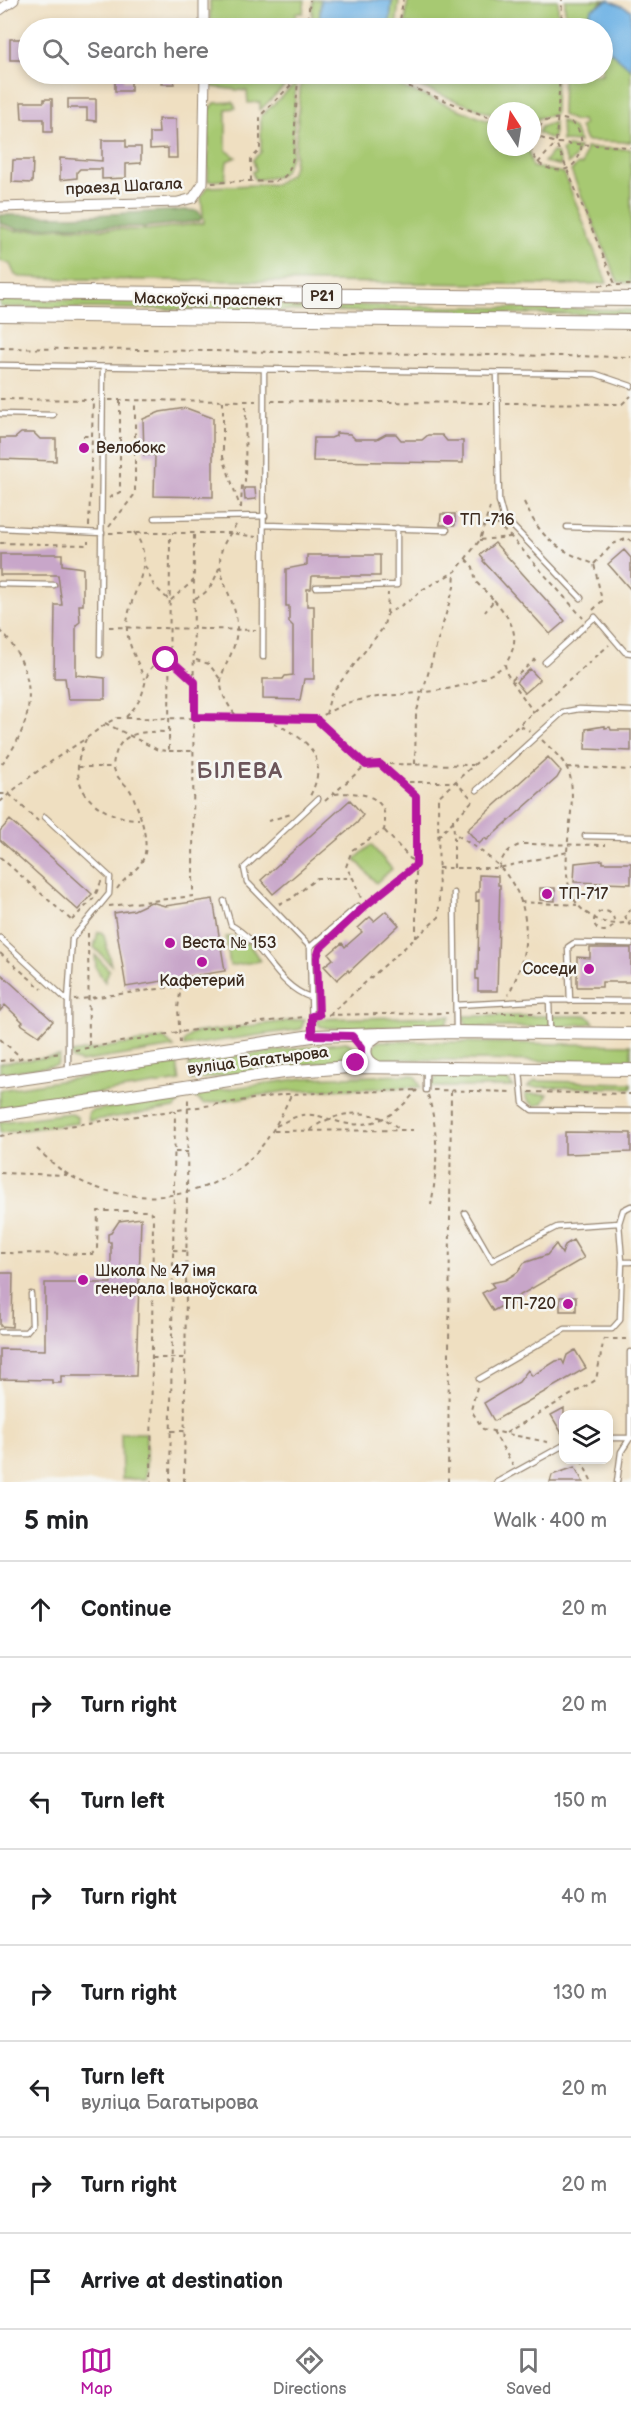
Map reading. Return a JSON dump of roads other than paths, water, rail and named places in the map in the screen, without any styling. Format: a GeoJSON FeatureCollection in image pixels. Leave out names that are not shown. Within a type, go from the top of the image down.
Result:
{"type":"FeatureCollection","features":[{"type":"Feature","properties":{"kind":"main road","name":"Маскоўскі праспект"},"geometry":{"type":"LineString","coordinates":[[0,292],[631,299]]}},
{"type":"Feature","properties":{"kind":"main road","name":"Маскоўскі праспект"},"geometry":{"type":"LineString","coordinates":[[0,314],[631,322]]}},
{"type":"Feature","properties":{"kind":"street"},"geometry":{"type":"LineString","coordinates":[[0,10],[14,0]]}},
{"type":"Feature","properties":{"kind":"street"},"geometry":{"type":"LineString","coordinates":[[204,0],[204,18]]}},
{"type":"Feature","properties":{"kind":"street","name":"праезд Шагала"},"geometry":{"type":"LineString","coordinates":[[0,207],[178,202],[193,198],[203,183],[205,84]]}},
{"type":"Feature","properties":{"kind":"street","name":"вуліца Багатырова"},"geometry":{"type":"LineString","coordinates":[[0,1082],[312,1035],[456,1032],[631,1034]]}},
{"type":"Feature","properties":{"kind":"street"},"geometry":{"type":"LineString","coordinates":[[347,1034],[359,1042],[361,1052],[356,1063],[349,1067]]}},
{"type":"Feature","properties":{"kind":"street"},"geometry":{"type":"LineString","coordinates":[[379,1067],[368,1060],[365,1051],[368,1041],[380,1034]]}},
{"type":"Feature","properties":{"kind":"street","name":"вуліца Багатырова"},"geometry":{"type":"LineString","coordinates":[[0,1115],[283,1072],[349,1067],[631,1070]]}},
{"type":"Feature","properties":{"kind":"lane"},"geometry":{"type":"LineString","coordinates":[[0,365],[596,374],[631,387]]}},
{"type":"Feature","properties":{"kind":"lane"},"geometry":{"type":"LineString","coordinates":[[100,655],[103,367]]}},
{"type":"Feature","properties":{"kind":"lane"},"geometry":{"type":"LineString","coordinates":[[263,657],[264,369]]}},
{"type":"Feature","properties":{"kind":"lane"},"geometry":{"type":"LineString","coordinates":[[497,373],[498,501],[502,516],[581,598]]}},
{"type":"Feature","properties":{"kind":"lane"},"geometry":{"type":"LineString","coordinates":[[0,414],[52,415]]}},
{"type":"Feature","properties":{"kind":"lane"},"geometry":{"type":"LineString","coordinates":[[155,518],[265,516]]}},
{"type":"Feature","properties":{"kind":"lane"},"geometry":{"type":"LineString","coordinates":[[265,525],[447,530]]}},
{"type":"Feature","properties":{"kind":"lane"},"geometry":{"type":"LineString","coordinates":[[567,526],[631,530]]}},
{"type":"Feature","properties":{"kind":"lane"},"geometry":{"type":"LineString","coordinates":[[0,528],[102,532]]}},
{"type":"Feature","properties":{"kind":"lane"},"geometry":{"type":"LineString","coordinates":[[316,586],[397,585],[397,528]]}},
{"type":"Feature","properties":{"kind":"lane"},"geometry":{"type":"LineString","coordinates":[[0,584],[54,585]]}},
{"type":"Feature","properties":{"kind":"lane"},"geometry":{"type":"LineString","coordinates":[[545,662],[595,617],[625,652],[631,652]]}},
{"type":"Feature","properties":{"kind":"lane"},"geometry":{"type":"LineString","coordinates":[[479,792],[563,712],[579,709],[631,711]]}},
{"type":"Feature","properties":{"kind":"lane"},"geometry":{"type":"LineString","coordinates":[[312,1035],[310,947],[247,882],[244,868],[318,799]]}},
{"type":"Feature","properties":{"kind":"lane"},"geometry":{"type":"LineString","coordinates":[[45,817],[110,877],[109,894],[72,939],[68,1001],[68,1072]]}},
{"type":"Feature","properties":{"kind":"lane"},"geometry":{"type":"LineString","coordinates":[[585,836],[631,837]]}},
{"type":"Feature","properties":{"kind":"lane"},"geometry":{"type":"LineString","coordinates":[[454,893],[456,1032]]}},
{"type":"Feature","properties":{"kind":"lane"},"geometry":{"type":"LineString","coordinates":[[224,901],[231,925],[246,933],[293,991],[310,997]]}},
{"type":"Feature","properties":{"kind":"lane"},"geometry":{"type":"LineString","coordinates":[[310,947],[358,906]]}},
{"type":"Feature","properties":{"kind":"lane"},"geometry":{"type":"LineString","coordinates":[[0,938],[68,1001]]}},
{"type":"Feature","properties":{"kind":"lane"},"geometry":{"type":"LineString","coordinates":[[570,1001],[568,947],[574,943],[631,944]]}},
{"type":"Feature","properties":{"kind":"lane"},"geometry":{"type":"LineString","coordinates":[[456,1005],[549,1000],[631,1001]]}},
{"type":"Feature","properties":{"kind":"lane"},"geometry":{"type":"LineString","coordinates":[[549,1000],[550,1033]]}},
{"type":"Feature","properties":{"kind":"lane"},"geometry":{"type":"LineString","coordinates":[[426,1067],[426,1090]]}},
{"type":"Feature","properties":{"kind":"lane"},"geometry":{"type":"LineString","coordinates":[[520,1068],[523,1103],[532,1110],[631,1111]]}},
{"type":"Feature","properties":{"kind":"lane"},"geometry":{"type":"LineString","coordinates":[[479,1379],[565,1329],[606,1331],[612,1329],[620,1320],[622,1262],[619,1223],[624,1210],[631,1206]]}},
{"type":"Feature","properties":{"kind":"lane"},"geometry":{"type":"LineString","coordinates":[[465,1213],[492,1260],[557,1227],[619,1223]]}},
{"type":"Feature","properties":{"kind":"lane"},"geometry":{"type":"LineString","coordinates":[[622,1262],[631,1262]]}},
{"type":"Feature","properties":{"kind":"lane"},"geometry":{"type":"LineString","coordinates":[[0,1332],[26,1332],[32,1325],[31,1294]]}},
{"type":"Feature","properties":{"kind":"lane"},"geometry":{"type":"LineString","coordinates":[[617,1482],[621,1452],[630,1438],[630,1352]]}},
{"type":"Feature","properties":{"kind":"lane"},"geometry":{"type":"LineString","coordinates":[[613,1438],[630,1438]]}},
{"type":"Feature","properties":{"kind":"lane"},"geometry":{"type":"LineString","coordinates":[[497,1482],[559,1447]]}},
{"type":"Feature","properties":{"kind":"water"},"geometry":{"type":"Polygon","coordinates":[[[321,0],[392,0],[390,18],[320,18],[321,0]]]}},
{"type":"Feature","properties":{"kind":"water"},"geometry":{"type":"Polygon","coordinates":[[[609,0],[631,10],[631,69],[613,54],[613,18],[588,18],[591,9],[609,0]]]}},
{"type":"Feature","properties":{"kind":"place","name":"Велобокс"},"geometry":{"type":"Point","coordinates":[84,448]}},
{"type":"Feature","properties":{"kind":"place","name":"ТП -716"},"geometry":{"type":"Point","coordinates":[448,520]}},
{"type":"Feature","properties":{"kind":"place","name":"ТП-717"},"geometry":{"type":"Point","coordinates":[547,894]}},
{"type":"Feature","properties":{"kind":"place","name":"Веста № 153"},"geometry":{"type":"Point","coordinates":[170,943]}},
{"type":"Feature","properties":{"kind":"place","name":"Кафетерий"},"geometry":{"type":"Point","coordinates":[202,962]}},
{"type":"Feature","properties":{"kind":"place","name":"Соседи"},"geometry":{"type":"Point","coordinates":[589,969]}},
{"type":"Feature","properties":{"kind":"place","name":"Школа № 47 імя генерала Іваноўскага"},"geometry":{"type":"Point","coordinates":[83,1280]}},
{"type":"Feature","properties":{"kind":"place","name":"ТП-720"},"geometry":{"type":"Point","coordinates":[568,1304]}},
{"type":"Feature","properties":{"kind":"district","name":"БІЛЕВА"},"geometry":{"type":"Point","coordinates":[240,771]}}]}
